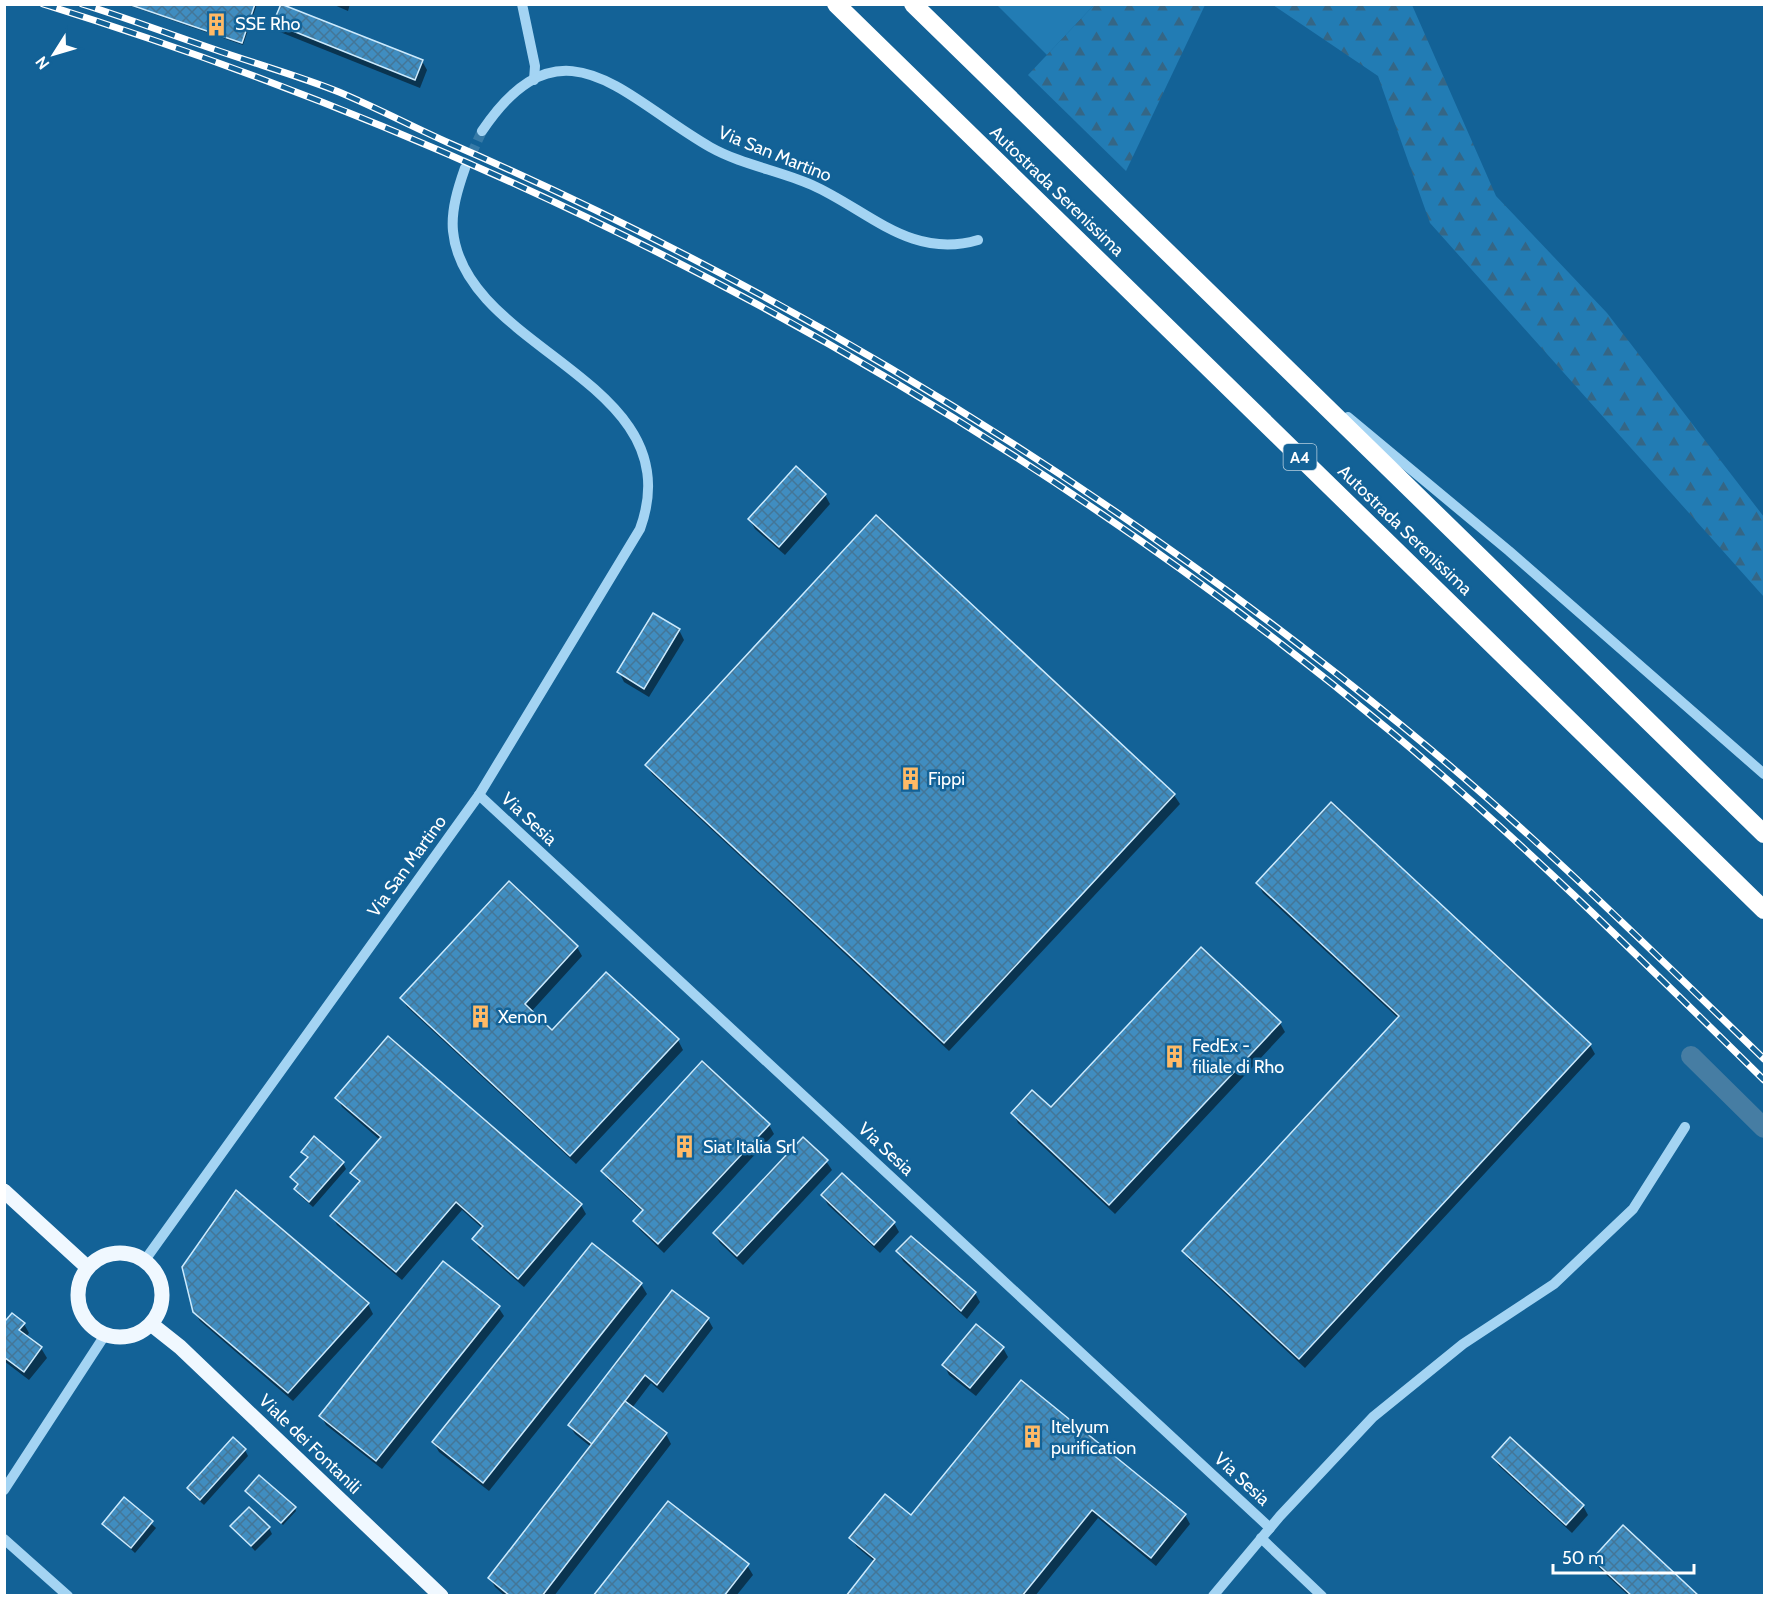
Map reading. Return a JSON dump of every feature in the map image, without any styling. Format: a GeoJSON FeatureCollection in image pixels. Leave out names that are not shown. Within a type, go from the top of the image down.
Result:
{"type":"FeatureCollection","features":[{"type":"Feature","properties":{"kind":"highway","name":"Autostrada Serenissima"},"geometry":{"type":"LineString","coordinates":[[836,4],[1764,910]]}},
{"type":"Feature","properties":{"kind":"highway","name":"Autostrada Serenissima"},"geometry":{"type":"LineString","coordinates":[[913,4],[1764,834]]}},
{"type":"Feature","properties":{"kind":"main road"},"geometry":{"type":"LineString","coordinates":[[4,1191],[87,1267]]}},
{"type":"Feature","properties":{"kind":"main road"},"geometry":{"type":"LineString","coordinates":[[112,1252],[135,1254],[145,1260],[154,1269],[163,1291],[160,1309],[151,1324],[134,1335],[124,1337],[105,1335],[87,1321],[81,1311],[78,1288],[87,1267],[98,1258],[112,1252]]}},
{"type":"Feature","properties":{"kind":"main road","name":"Viale dei Fontanili"},"geometry":{"type":"LineString","coordinates":[[151,1324],[180,1347],[441,1596]]}},
{"type":"Feature","properties":{"kind":"street"},"geometry":{"type":"LineString","coordinates":[[522,4],[535,66],[534,80]]}},
{"type":"Feature","properties":{"kind":"street","name":"Via San Martino"},"geometry":{"type":"LineString","coordinates":[[482,132],[498,108],[521,86],[544,75],[588,72],[603,78],[709,146],[740,161],[813,186],[891,231],[936,246],[951,247],[978,240]]}},
{"type":"Feature","properties":{"kind":"street","name":"Via San Martino"},"geometry":{"type":"LineString","coordinates":[[145,1260],[479,795],[640,529],[649,496],[647,468],[637,439],[608,401],[495,306],[473,282],[460,256],[453,231],[456,196],[465,168]]}},
{"type":"Feature","properties":{"kind":"street"},"geometry":{"type":"LineString","coordinates":[[1277,358],[1509,551],[1764,774]]}},
{"type":"Feature","properties":{"kind":"street","name":"Via Sesia"},"geometry":{"type":"LineString","coordinates":[[479,795],[1270,1528]]}},
{"type":"Feature","properties":{"kind":"street"},"geometry":{"type":"LineString","coordinates":[[1213,1596],[1280,1516],[1373,1417],[1463,1344],[1554,1284],[1633,1209],[1685,1127]]}},
{"type":"Feature","properties":{"kind":"street"},"geometry":{"type":"LineString","coordinates":[[4,1490],[105,1335]]}},
{"type":"Feature","properties":{"kind":"street"},"geometry":{"type":"LineString","coordinates":[[1261,1538],[1322,1596]]}},
{"type":"Feature","properties":{"kind":"street"},"geometry":{"type":"LineString","coordinates":[[4,1539],[68,1596]]}},
{"type":"Feature","properties":{"kind":"green space"},"geometry":{"type":"Polygon","coordinates":[[[997,5],[1094,5],[1047,55],[997,5]]]}},
{"type":"Feature","properties":{"kind":"green space"},"geometry":{"type":"Polygon","coordinates":[[[1094,5],[1205,5],[1126,171],[1028,75],[1094,5]]]}},
{"type":"Feature","properties":{"kind":"green space"},"geometry":{"type":"Polygon","coordinates":[[[1273,5],[1412,5],[1496,196],[1607,313],[1764,517],[1764,597],[1430,223],[1378,76],[1273,5]]]}},
{"type":"Feature","properties":{"kind":"building","name":"SSE Rho"},"geometry":{"type":"Polygon","coordinates":[[[128,4],[255,4],[242,43],[128,4]]]}},
{"type":"Feature","properties":{"kind":"building"},"geometry":{"type":"Polygon","coordinates":[[[281,4],[423,60],[415,80],[273,23],[281,4]]]}},
{"type":"Feature","properties":{"kind":"building"},"geometry":{"type":"Polygon","coordinates":[[[796,466],[826,494],[779,547],[748,519],[796,466]]]}},
{"type":"Feature","properties":{"kind":"building","name":"Fippi"},"geometry":{"type":"Polygon","coordinates":[[[876,515],[1175,794],[944,1043],[645,765],[876,515]]]}},
{"type":"Feature","properties":{"kind":"building"},"geometry":{"type":"Polygon","coordinates":[[[653,613],[680,629],[644,689],[617,672],[653,613]]]}},
{"type":"Feature","properties":{"kind":"building"},"geometry":{"type":"Polygon","coordinates":[[[1331,802],[1591,1044],[1299,1359],[1182,1251],[1399,1016],[1256,883],[1331,802]]]}},
{"type":"Feature","properties":{"kind":"building","name":"Xenon"},"geometry":{"type":"Polygon","coordinates":[[[509,881],[578,946],[525,1004],[552,1030],[606,972],[679,1039],[570,1156],[400,998],[509,881]]]}},
{"type":"Feature","properties":{"kind":"building","name":"FedEx - filiale di Rho"},"geometry":{"type":"Polygon","coordinates":[[[1201,947],[1281,1022],[1109,1205],[1011,1113],[1032,1090],[1051,1107],[1201,947]]]}},
{"type":"Feature","properties":{"kind":"building"},"geometry":{"type":"Polygon","coordinates":[[[388,1036],[582,1204],[518,1279],[472,1239],[483,1226],[456,1202],[396,1272],[330,1216],[360,1181],[350,1173],[381,1137],[335,1098],[388,1036]]]}},
{"type":"Feature","properties":{"kind":"building","name":"Siat Italia Srl"},"geometry":{"type":"Polygon","coordinates":[[[702,1061],[770,1124],[658,1244],[633,1221],[643,1210],[601,1171],[702,1061]]]}},
{"type":"Feature","properties":{"kind":"building"},"geometry":{"type":"Polygon","coordinates":[[[314,1136],[344,1162],[309,1202],[294,1189],[298,1184],[290,1177],[308,1157],[301,1152],[314,1136]]]}},
{"type":"Feature","properties":{"kind":"building"},"geometry":{"type":"Polygon","coordinates":[[[803,1137],[828,1160],[737,1256],[713,1233],[803,1137]]]}},
{"type":"Feature","properties":{"kind":"building"},"geometry":{"type":"Polygon","coordinates":[[[842,1173],[895,1222],[874,1245],[821,1195],[842,1173]]]}},
{"type":"Feature","properties":{"kind":"building"},"geometry":{"type":"Polygon","coordinates":[[[236,1190],[369,1303],[288,1393],[193,1312],[182,1267],[236,1190]]]}},
{"type":"Feature","properties":{"kind":"building"},"geometry":{"type":"Polygon","coordinates":[[[911,1236],[976,1292],[961,1311],[896,1251],[911,1236]]]}},
{"type":"Feature","properties":{"kind":"building"},"geometry":{"type":"Polygon","coordinates":[[[592,1243],[642,1283],[483,1483],[432,1442],[592,1243]]]}},
{"type":"Feature","properties":{"kind":"building"},"geometry":{"type":"Polygon","coordinates":[[[443,1261],[500,1306],[376,1461],[319,1416],[443,1261]]]}},
{"type":"Feature","properties":{"kind":"building"},"geometry":{"type":"Polygon","coordinates":[[[672,1290],[709,1318],[657,1385],[645,1375],[592,1444],[568,1425],[672,1290]]]}},
{"type":"Feature","properties":{"kind":"building"},"geometry":{"type":"Polygon","coordinates":[[[12,1313],[25,1323],[19,1330],[42,1347],[24,1372],[4,1357],[4,1318],[6,1320],[12,1313]]]}},
{"type":"Feature","properties":{"kind":"building"},"geometry":{"type":"Polygon","coordinates":[[[976,1324],[1004,1347],[970,1388],[942,1365],[976,1324]]]}},
{"type":"Feature","properties":{"kind":"building","name":"Itelyum purification"},"geometry":{"type":"Polygon","coordinates":[[[1021,1380],[1186,1514],[1151,1558],[1092,1510],[1022,1596],[846,1596],[875,1559],[849,1538],[885,1494],[911,1515],[1021,1380]]]}},
{"type":"Feature","properties":{"kind":"building"},"geometry":{"type":"Polygon","coordinates":[[[625,1401],[667,1433],[542,1596],[510,1596],[488,1578],[625,1401]]]}},
{"type":"Feature","properties":{"kind":"building"},"geometry":{"type":"Polygon","coordinates":[[[233,1437],[246,1449],[200,1500],[187,1488],[233,1437]]]}},
{"type":"Feature","properties":{"kind":"building"},"geometry":{"type":"Polygon","coordinates":[[[1510,1437],[1584,1505],[1566,1525],[1492,1457],[1510,1437]]]}},
{"type":"Feature","properties":{"kind":"building"},"geometry":{"type":"Polygon","coordinates":[[[259,1475],[296,1507],[281,1523],[245,1491],[259,1475]]]}},
{"type":"Feature","properties":{"kind":"building"},"geometry":{"type":"Polygon","coordinates":[[[124,1497],[153,1521],[131,1548],[102,1524],[124,1497]]]}},
{"type":"Feature","properties":{"kind":"building"},"geometry":{"type":"Polygon","coordinates":[[[668,1501],[749,1564],[724,1596],[593,1596],[668,1501]]]}},
{"type":"Feature","properties":{"kind":"building"},"geometry":{"type":"Polygon","coordinates":[[[249,1507],[270,1527],[251,1546],[230,1526],[249,1507]]]}},
{"type":"Feature","properties":{"kind":"building"},"geometry":{"type":"Polygon","coordinates":[[[1623,1525],[1699,1596],[1632,1596],[1592,1559],[1623,1525]]]}},
{"type":"Feature","properties":{"kind":"waterway"},"geometry":{"type":"LineString","coordinates":[[1691,1056],[1764,1128]]}},
{"type":"Feature","properties":{"kind":"tunnel"},"geometry":{"type":"LineString","coordinates":[[465,168],[482,131]]}},
{"type":"Feature","properties":{"kind":"railway"},"geometry":{"type":"LineString","coordinates":[[43,4],[226,66],[406,136],[583,216],[755,303],[923,399],[1086,503],[1243,615],[1395,735],[1490,818],[1629,947],[1764,1080]]}},
{"type":"Feature","properties":{"kind":"railway"},"geometry":{"type":"LineString","coordinates":[[82,4],[311,81],[367,104],[577,201],[702,264],[825,330],[945,401],[1063,476],[1178,555],[1291,638],[1401,725],[1541,846],[1764,1059]]}},
{"type":"Feature","properties":{"kind":"place","name":"SSE Rho"},"geometry":{"type":"Point","coordinates":[217,24]}},
{"type":"Feature","properties":{"kind":"place","name":"Fippi"},"geometry":{"type":"Point","coordinates":[910,779]}},
{"type":"Feature","properties":{"kind":"place","name":"Xenon"},"geometry":{"type":"Point","coordinates":[480,1017]}},
{"type":"Feature","properties":{"kind":"place","name":"FedEx - filiale di Rho"},"geometry":{"type":"Point","coordinates":[1174,1056]}},
{"type":"Feature","properties":{"kind":"place","name":"Siat Italia Srl"},"geometry":{"type":"Point","coordinates":[685,1147]}},
{"type":"Feature","properties":{"kind":"place","name":"Itelyum purification"},"geometry":{"type":"Point","coordinates":[1033,1437]}}]}
